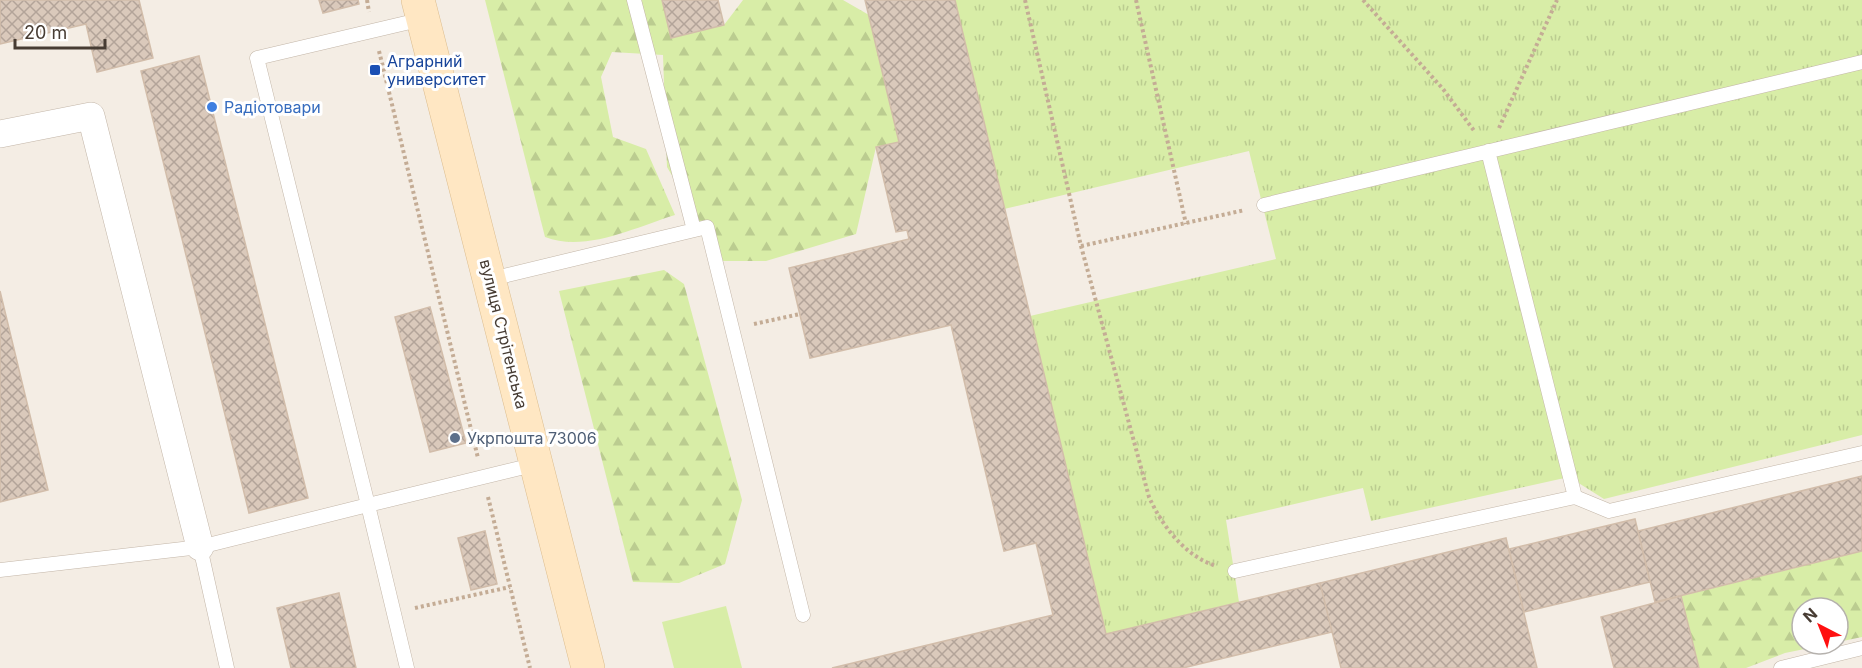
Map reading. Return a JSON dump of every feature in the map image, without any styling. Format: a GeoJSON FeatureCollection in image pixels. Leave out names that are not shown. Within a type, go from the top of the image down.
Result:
{"type":"FeatureCollection","features":[{"type":"Feature","properties":{"kind":"main road","name":"вулиця Стрітенська"},"geometry":{"type":"LineString","coordinates":[[420,9],[491,279],[588,668]]}},
{"type":"Feature","properties":{"kind":"street"},"geometry":{"type":"LineString","coordinates":[[0,134],[91,116],[200,547]]}},
{"type":"Feature","properties":{"kind":"lane"},"geometry":{"type":"LineString","coordinates":[[634,0],[694,230]]}},
{"type":"Feature","properties":{"kind":"lane"},"geometry":{"type":"LineString","coordinates":[[407,668],[257,58],[374,30],[420,9]]}},
{"type":"Feature","properties":{"kind":"lane"},"geometry":{"type":"LineString","coordinates":[[1264,205],[1862,62]]}},
{"type":"Feature","properties":{"kind":"lane"},"geometry":{"type":"LineString","coordinates":[[1488,151],[1575,496]]}},
{"type":"Feature","properties":{"kind":"lane"},"geometry":{"type":"LineString","coordinates":[[491,279],[707,226],[803,615]]}},
{"type":"Feature","properties":{"kind":"lane"},"geometry":{"type":"LineString","coordinates":[[1234,571],[1575,496],[1609,511],[1862,453]]}},
{"type":"Feature","properties":{"kind":"lane"},"geometry":{"type":"LineString","coordinates":[[0,570],[200,547],[537,464]]}},
{"type":"Feature","properties":{"kind":"lane"},"geometry":{"type":"LineString","coordinates":[[200,547],[227,668]]}},
{"type":"Feature","properties":{"kind":"lane"},"geometry":{"type":"LineString","coordinates":[[1781,668],[1862,648]]}},
{"type":"Feature","properties":{"kind":"path"},"geometry":{"type":"LineString","coordinates":[[366,0],[530,668]]}},
{"type":"Feature","properties":{"kind":"path"},"geometry":{"type":"LineString","coordinates":[[1025,0],[1081,246],[1149,497],[1160,521],[1175,538],[1213,565],[1234,571]]}},
{"type":"Feature","properties":{"kind":"path"},"geometry":{"type":"LineString","coordinates":[[1136,0],[1186,224]]}},
{"type":"Feature","properties":{"kind":"path"},"geometry":{"type":"LineString","coordinates":[[1363,0],[1443,89],[1488,151],[1557,0]]}},
{"type":"Feature","properties":{"kind":"path"},"geometry":{"type":"LineString","coordinates":[[1081,246],[1264,205]]}},
{"type":"Feature","properties":{"kind":"path"},"geometry":{"type":"LineString","coordinates":[[732,329],[800,314]]}},
{"type":"Feature","properties":{"kind":"path"},"geometry":{"type":"LineString","coordinates":[[394,613],[510,587]]}},
{"type":"Feature","properties":{"kind":"green space"},"geometry":{"type":"Polygon","coordinates":[[[485,0],[662,0],[671,38],[724,25],[743,0],[843,0],[869,15],[899,142],[876,147],[856,234],[766,261],[722,261],[667,167],[663,55],[612,52],[601,77],[613,137],[646,149],[675,215],[610,237],[593,240],[560,241],[545,237],[485,0]]]}},
{"type":"Feature","properties":{"kind":"green space"},"geometry":{"type":"Polygon","coordinates":[[[955,0],[1862,0],[1862,435],[1604,499],[1569,477],[1371,521],[1363,488],[1226,520],[1239,602],[1106,634],[1030,316],[1276,259],[1249,151],[1004,209],[955,0]]]}},
{"type":"Feature","properties":{"kind":"green space"},"geometry":{"type":"Polygon","coordinates":[[[664,270],[684,284],[742,500],[725,564],[679,583],[633,582],[559,291],[664,270]]]}},
{"type":"Feature","properties":{"kind":"green space"},"geometry":{"type":"Polygon","coordinates":[[[1862,551],[1862,637],[1850,640],[1850,596],[1790,596],[1790,652],[1746,668],[1699,668],[1681,596],[1862,551]]]}},
{"type":"Feature","properties":{"kind":"green space"},"geometry":{"type":"Polygon","coordinates":[[[726,606],[742,668],[674,668],[662,622],[726,606]]]}},
{"type":"Feature","properties":{"kind":"building"},"geometry":{"type":"Polygon","coordinates":[[[0,0],[139,0],[153,58],[97,72],[86,24],[0,44],[0,0]]]}},
{"type":"Feature","properties":{"kind":"building"},"geometry":{"type":"Polygon","coordinates":[[[319,0],[358,0],[359,4],[323,13],[319,0]]]}},
{"type":"Feature","properties":{"kind":"building"},"geometry":{"type":"Polygon","coordinates":[[[662,0],[718,0],[724,25],[671,38],[662,0]]]}},
{"type":"Feature","properties":{"kind":"building"},"geometry":{"type":"Polygon","coordinates":[[[865,0],[955,0],[1106,634],[1320,583],[1332,632],[1183,668],[832,668],[1053,615],[1036,543],[1004,551],[951,325],[810,358],[789,268],[909,239],[907,230],[896,232],[876,147],[899,142],[865,0]]]}},
{"type":"Feature","properties":{"kind":"building"},"geometry":{"type":"Polygon","coordinates":[[[199,56],[308,498],[249,513],[141,71],[199,56]]]}},
{"type":"Feature","properties":{"kind":"building"},"geometry":{"type":"Polygon","coordinates":[[[0,291],[48,490],[0,502],[0,291]]]}},
{"type":"Feature","properties":{"kind":"building"},"geometry":{"type":"Polygon","coordinates":[[[430,307],[466,443],[430,452],[395,317],[430,307]]]}},
{"type":"Feature","properties":{"kind":"building"},"geometry":{"type":"Polygon","coordinates":[[[1862,476],[1862,551],[1655,602],[1638,531],[1862,476]]]}},
{"type":"Feature","properties":{"kind":"building"},"geometry":{"type":"Polygon","coordinates":[[[1635,519],[1650,582],[1524,612],[1509,549],[1635,519]]]}},
{"type":"Feature","properties":{"kind":"building"},"geometry":{"type":"Polygon","coordinates":[[[485,531],[497,584],[471,590],[458,538],[485,531]]]}},
{"type":"Feature","properties":{"kind":"building"},"geometry":{"type":"Polygon","coordinates":[[[1506,538],[1537,668],[1341,668],[1320,583],[1506,538]]]}},
{"type":"Feature","properties":{"kind":"building"},"geometry":{"type":"Polygon","coordinates":[[[339,593],[356,668],[291,668],[277,608],[339,593]]]}},
{"type":"Feature","properties":{"kind":"building"},"geometry":{"type":"Polygon","coordinates":[[[1681,596],[1699,668],[1614,668],[1601,617],[1681,596]]]}},
{"type":"Feature","properties":{"kind":"place","name":"Аграрний университет"},"geometry":{"type":"Point","coordinates":[375,70]}},
{"type":"Feature","properties":{"kind":"place","name":"Радіотовари"},"geometry":{"type":"Point","coordinates":[212,107]}},
{"type":"Feature","properties":{"kind":"place","name":"Укрпошта 73006"},"geometry":{"type":"Point","coordinates":[455,438]}}]}
